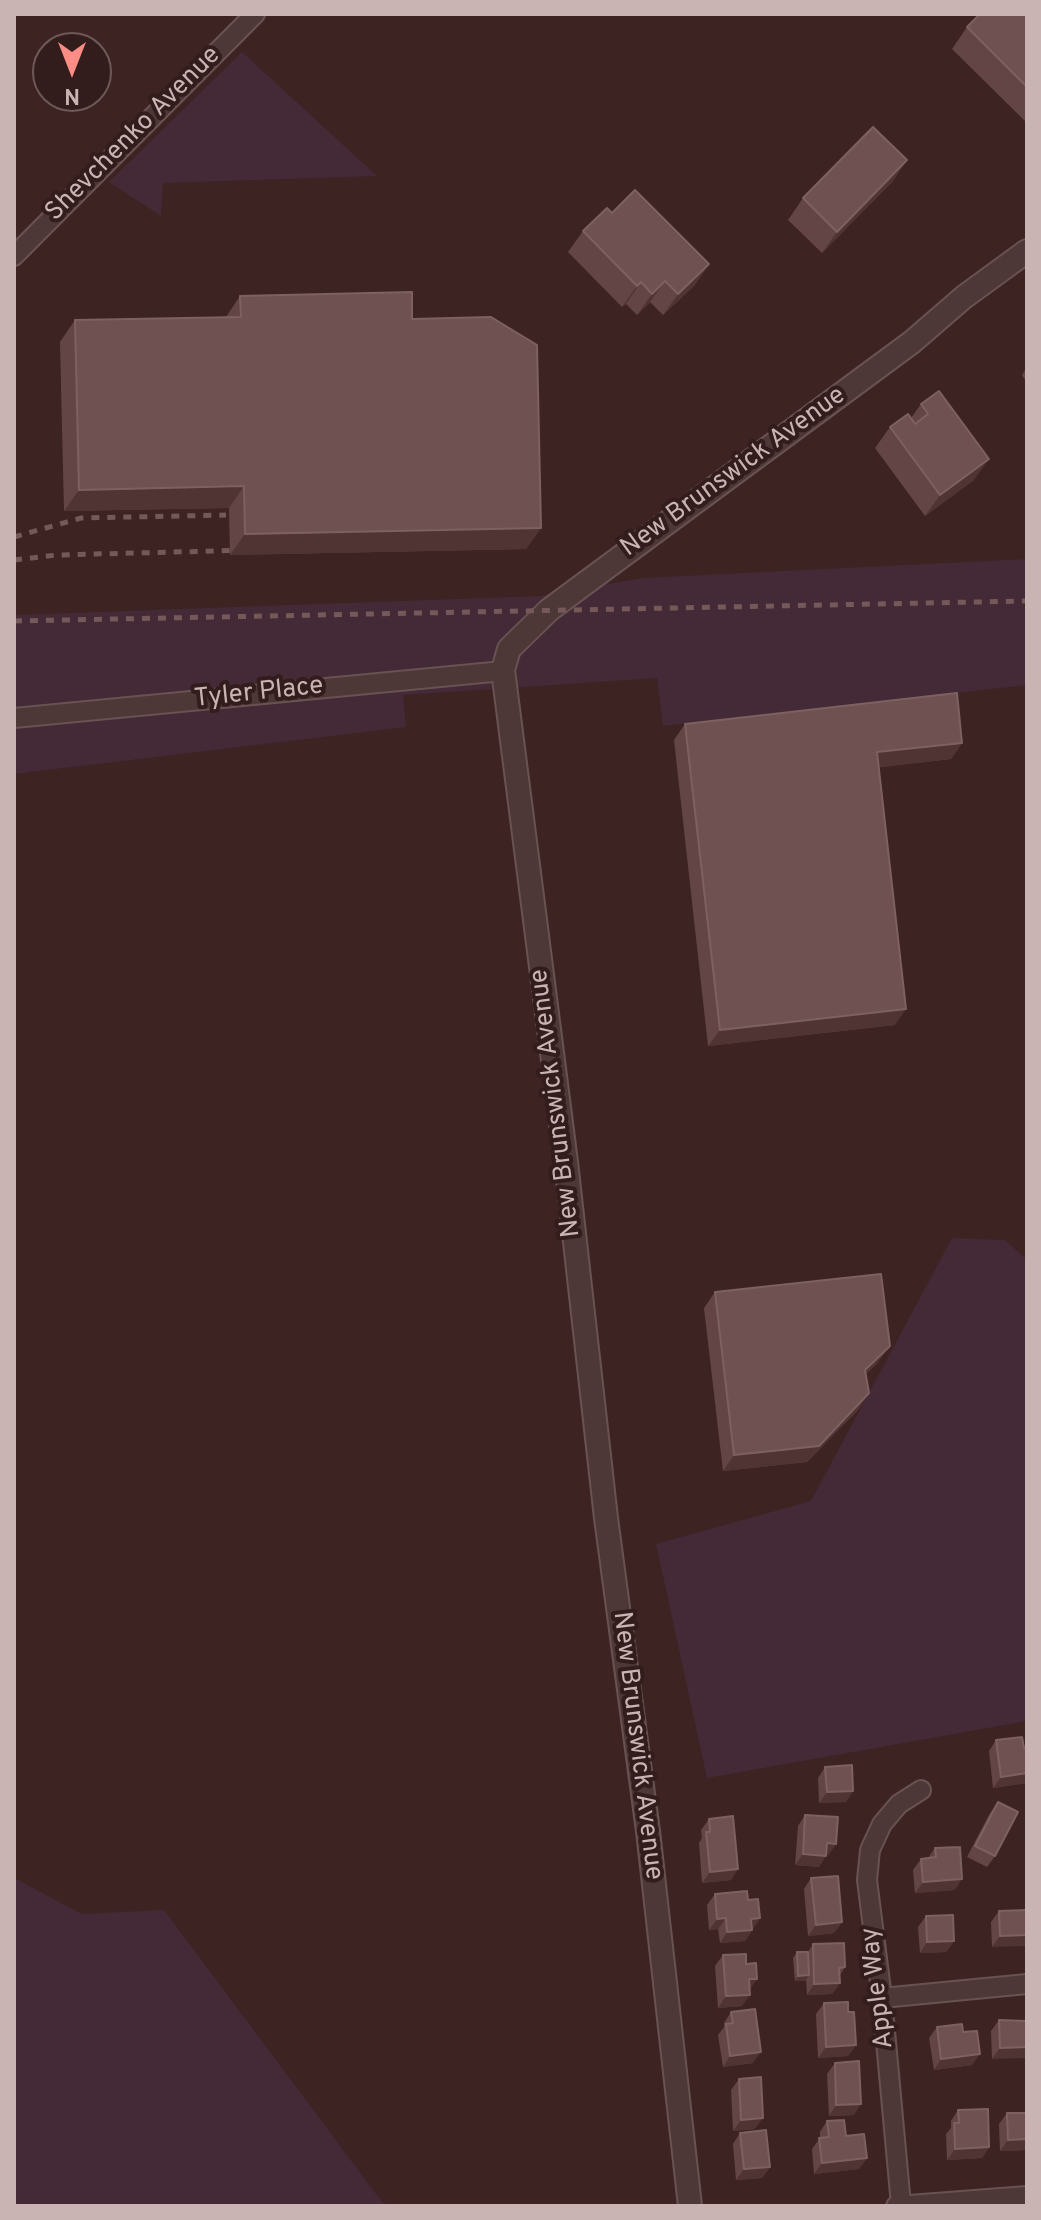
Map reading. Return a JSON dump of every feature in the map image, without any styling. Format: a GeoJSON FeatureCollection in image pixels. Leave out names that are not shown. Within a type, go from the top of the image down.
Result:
{"type":"FeatureCollection","features":[{"type":"Feature","properties":{"kind":"street","name":"Shevchenko Avenue"},"geometry":{"type":"LineString","coordinates":[[14,256],[255,14]]}},
{"type":"Feature","properties":{"kind":"street","name":"New Brunswick Avenue"},"geometry":{"type":"LineString","coordinates":[[690,2206],[648,1831],[604,1506],[566,1162],[503,671],[509,649],[549,610],[912,342],[964,297],[1027,251]]}},
{"type":"Feature","properties":{"kind":"street","name":"Tyler Place"},"geometry":{"type":"LineString","coordinates":[[14,718],[503,671]]}},
{"type":"Feature","properties":{"kind":"street","name":"Apple Way"},"geometry":{"type":"LineString","coordinates":[[898,2206],[882,1998],[867,1880],[870,1850],[882,1824],[899,1804],[921,1790]]}},
{"type":"Feature","properties":{"kind":"street"},"geometry":{"type":"LineString","coordinates":[[882,1998],[1027,1984]]}},
{"type":"Feature","properties":{"kind":"street"},"geometry":{"type":"LineString","coordinates":[[898,2206],[1027,2196]]}},
{"type":"Feature","properties":{"kind":"shaded area"},"geometry":{"type":"Polygon","coordinates":[[[242,52],[377,176],[163,183],[161,216],[109,182],[242,52]]]}},
{"type":"Feature","properties":{"kind":"shaded area"},"geometry":{"type":"Polygon","coordinates":[[[1027,559],[1027,685],[663,726],[657,678],[403,695],[406,727],[14,774],[14,615],[540,596],[643,578],[1027,559]]]}},
{"type":"Feature","properties":{"kind":"shaded area"},"geometry":{"type":"Polygon","coordinates":[[[952,1238],[1005,1240],[1027,1260],[1027,1721],[707,1778],[656,1544],[811,1501],[952,1238]]]}},
{"type":"Feature","properties":{"kind":"shaded area"},"geometry":{"type":"Polygon","coordinates":[[[14,1878],[82,1914],[164,1910],[382,2202],[393,2206],[14,2206],[14,1878]]]}},
{"type":"Feature","properties":{"kind":"building"},"geometry":{"type":"Polygon","coordinates":[[[980,14],[1027,14],[1027,87],[967,27],[980,14]]]}},
{"type":"Feature","properties":{"kind":"building"},"geometry":{"type":"Polygon","coordinates":[[[873,127],[907,160],[837,232],[803,198],[873,127]]]}},
{"type":"Feature","properties":{"kind":"building"},"geometry":{"type":"Polygon","coordinates":[[[635,190],[709,264],[678,294],[665,281],[652,294],[641,282],[637,286],[583,231],[607,208],[612,213],[635,190]]]}},
{"type":"Feature","properties":{"kind":"building"},"geometry":{"type":"Polygon","coordinates":[[[412,292],[412,319],[491,317],[537,345],[541,528],[245,534],[244,486],[79,490],[75,320],[241,317],[240,296],[412,292]]]}},
{"type":"Feature","properties":{"kind":"building"},"geometry":{"type":"Polygon","coordinates":[[[939,391],[989,459],[940,495],[890,427],[908,414],[915,424],[928,414],[921,404],[939,391]]]}},
{"type":"Feature","properties":{"kind":"building"},"geometry":{"type":"Polygon","coordinates":[[[957,693],[962,743],[877,752],[906,1009],[720,1030],[685,724],[957,693]]]}},
{"type":"Feature","properties":{"kind":"building"},"geometry":{"type":"Polygon","coordinates":[[[881,1274],[890,1346],[865,1370],[869,1393],[819,1446],[734,1455],[715,1292],[881,1274]]]}},
{"type":"Feature","properties":{"kind":"building"},"geometry":{"type":"Polygon","coordinates":[[[1022,1737],[1024,1748],[1027,1748],[1027,1773],[1001,1777],[996,1740],[1022,1737]]]}},
{"type":"Feature","properties":{"kind":"building"},"geometry":{"type":"Polygon","coordinates":[[[852,1765],[853,1791],[827,1792],[825,1767],[852,1765]]]}},
{"type":"Feature","properties":{"kind":"building"},"geometry":{"type":"Polygon","coordinates":[[[998,1802],[1018,1812],[995,1856],[975,1846],[998,1802]]]}},
{"type":"Feature","properties":{"kind":"building"},"geometry":{"type":"Polygon","coordinates":[[[805,1815],[838,1817],[836,1844],[827,1843],[826,1856],[803,1854],[805,1815]]]}},
{"type":"Feature","properties":{"kind":"building"},"geometry":{"type":"Polygon","coordinates":[[[733,1816],[738,1869],[710,1872],[706,1832],[710,1832],[709,1819],[733,1816]]]}},
{"type":"Feature","properties":{"kind":"building"},"geometry":{"type":"Polygon","coordinates":[[[960,1847],[962,1879],[923,1882],[921,1859],[936,1857],[935,1848],[960,1847]]]}},
{"type":"Feature","properties":{"kind":"building"},"geometry":{"type":"Polygon","coordinates":[[[838,1876],[842,1922],[816,1925],[811,1878],[838,1876]]]}},
{"type":"Feature","properties":{"kind":"building"},"geometry":{"type":"Polygon","coordinates":[[[747,1891],[748,1900],[758,1899],[760,1918],[751,1919],[752,1930],[727,1932],[726,1918],[717,1919],[715,1894],[747,1891]]]}},
{"type":"Feature","properties":{"kind":"building"},"geometry":{"type":"Polygon","coordinates":[[[1027,1910],[1027,1935],[1000,1936],[999,1911],[1027,1910]]]}},
{"type":"Feature","properties":{"kind":"building"},"geometry":{"type":"Polygon","coordinates":[[[953,1915],[954,1941],[927,1942],[926,1916],[953,1915]]]}},
{"type":"Feature","properties":{"kind":"building"},"geometry":{"type":"Polygon","coordinates":[[[844,1943],[845,1967],[839,1968],[840,1983],[814,1984],[813,1944],[844,1943]]]}},
{"type":"Feature","properties":{"kind":"building"},"geometry":{"type":"Polygon","coordinates":[[[797,1952],[808,1952],[809,1975],[798,1976],[797,1952]]]}},
{"type":"Feature","properties":{"kind":"building"},"geometry":{"type":"Polygon","coordinates":[[[746,1954],[746,1964],[756,1963],[757,1979],[749,1979],[750,1995],[726,1996],[723,1955],[746,1954]]]}},
{"type":"Feature","properties":{"kind":"building"},"geometry":{"type":"Polygon","coordinates":[[[848,2002],[848,2012],[854,2012],[856,2045],[826,2047],[824,2003],[848,2002]]]}},
{"type":"Feature","properties":{"kind":"building"},"geometry":{"type":"Polygon","coordinates":[[[755,2009],[761,2052],[730,2056],[726,2024],[733,2023],[731,2012],[755,2009]]]}},
{"type":"Feature","properties":{"kind":"building"},"geometry":{"type":"Polygon","coordinates":[[[999,2020],[1027,2021],[1027,2047],[1000,2048],[999,2020]]]}},
{"type":"Feature","properties":{"kind":"building"},"geometry":{"type":"Polygon","coordinates":[[[962,2024],[963,2032],[977,2031],[980,2054],[941,2059],[937,2027],[962,2024]]]}},
{"type":"Feature","properties":{"kind":"building"},"geometry":{"type":"Polygon","coordinates":[[[859,2061],[861,2104],[836,2105],[835,2063],[859,2061]]]}},
{"type":"Feature","properties":{"kind":"building"},"geometry":{"type":"Polygon","coordinates":[[[761,2077],[763,2118],[741,2120],[739,2079],[761,2077]]]}},
{"type":"Feature","properties":{"kind":"building"},"geometry":{"type":"Polygon","coordinates":[[[988,2109],[989,2147],[955,2149],[954,2123],[959,2123],[958,2110],[988,2109]]]}},
{"type":"Feature","properties":{"kind":"building"},"geometry":{"type":"Polygon","coordinates":[[[1007,2113],[1027,2113],[1027,2139],[1008,2140],[1007,2113]]]}},
{"type":"Feature","properties":{"kind":"building"},"geometry":{"type":"Polygon","coordinates":[[[844,2120],[846,2136],[864,2134],[867,2158],[822,2163],[819,2138],[829,2137],[827,2121],[844,2120]]]}},
{"type":"Feature","properties":{"kind":"building"},"geometry":{"type":"Polygon","coordinates":[[[766,2130],[770,2167],[744,2169],[740,2133],[766,2130]]]}},
{"type":"Feature","properties":{"kind":"railway"},"geometry":{"type":"LineString","coordinates":[[14,537],[81,518],[226,515]]}},
{"type":"Feature","properties":{"kind":"railway"},"geometry":{"type":"LineString","coordinates":[[14,560],[57,555],[254,550]]}},
{"type":"Feature","properties":{"kind":"railway"},"geometry":{"type":"LineString","coordinates":[[14,621],[1027,601]]}}]}
